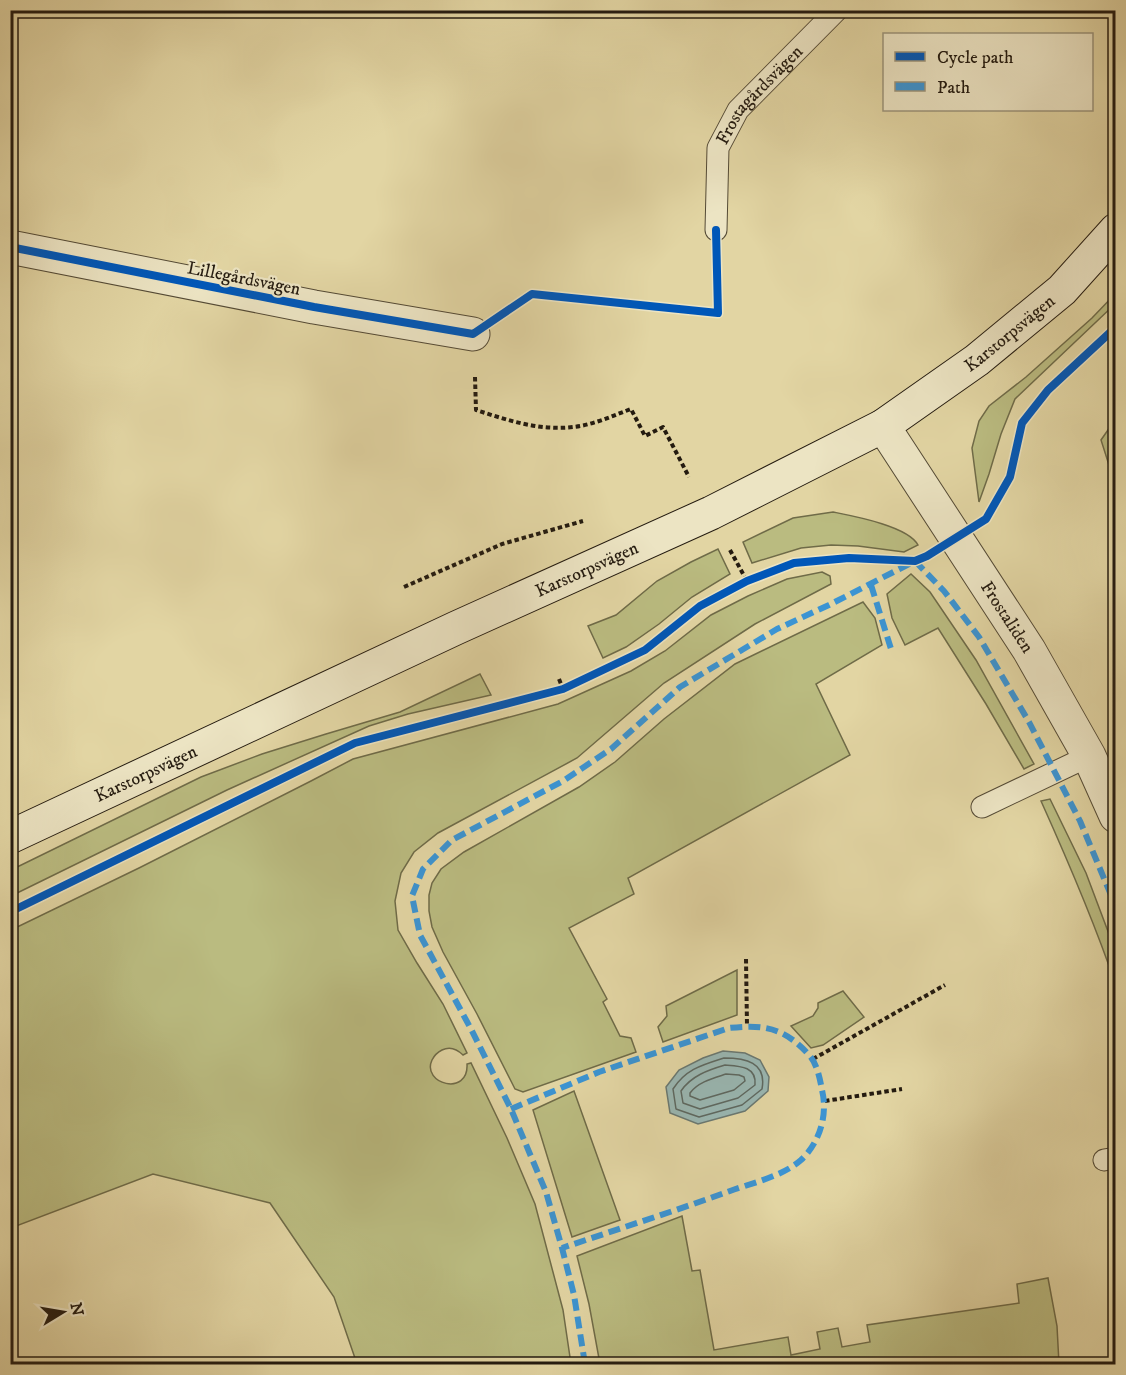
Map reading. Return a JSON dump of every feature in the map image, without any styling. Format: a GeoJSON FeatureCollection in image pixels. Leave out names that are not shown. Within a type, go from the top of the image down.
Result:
{"type":"FeatureCollection","features":[{"type":"Feature","properties":{"kind":"main road","name":"Karstorpsvägen"},"geometry":{"type":"LineString","coordinates":[[10,837],[456,628],[711,513],[883,426],[977,360],[1062,290],[1116,230]]}},
{"type":"Feature","properties":{"kind":"main road","name":"Lillegårdsvägen"},"geometry":{"type":"LineString","coordinates":[[10,247],[314,307],[473,334]]}},
{"type":"Feature","properties":{"kind":"main road","name":"Frostaliden"},"geometry":{"type":"LineString","coordinates":[[883,426],[1029,650],[1089,756],[1116,816]]}},
{"type":"Feature","properties":{"kind":"lane","name":"Frostagårdsvägen"},"geometry":{"type":"LineString","coordinates":[[716,230],[718,148],[738,110],[837,10]]}},
{"type":"Feature","properties":{"kind":"lane"},"geometry":{"type":"LineString","coordinates":[[982,807],[1089,756]]}},
{"type":"Feature","properties":{"kind":"path"},"geometry":{"type":"LineString","coordinates":[[473,334],[476,410],[519,424],[572,428],[631,409],[645,436],[663,427],[689,477]]}},
{"type":"Feature","properties":{"kind":"path"},"geometry":{"type":"LineString","coordinates":[[404,587],[502,544],[587,520]]}},
{"type":"Feature","properties":{"kind":"path"},"geometry":{"type":"LineString","coordinates":[[728,545],[747,581]]}},
{"type":"Feature","properties":{"kind":"path"},"geometry":{"type":"LineString","coordinates":[[559,679],[564,689]]}},
{"type":"Feature","properties":{"kind":"path"},"geometry":{"type":"LineString","coordinates":[[746,959],[747,1026]]}},
{"type":"Feature","properties":{"kind":"path"},"geometry":{"type":"LineString","coordinates":[[813,1059],[945,985]]}},
{"type":"Feature","properties":{"kind":"path"},"geometry":{"type":"LineString","coordinates":[[825,1101],[902,1089]]}},
{"type":"Feature","properties":{"kind":"green space"},"geometry":{"type":"Polygon","coordinates":[[[1115,294],[1115,304],[1015,399],[979,502],[972,448],[979,421],[989,406],[1026,377],[1092,318],[1115,294]]]}},
{"type":"Feature","properties":{"kind":"green space"},"geometry":{"type":"Polygon","coordinates":[[[1115,420],[1115,484],[1101,440],[1115,420]]]}},
{"type":"Feature","properties":{"kind":"green space"},"geometry":{"type":"Polygon","coordinates":[[[833,512],[892,527],[912,538],[918,545],[904,552],[858,546],[831,545],[801,548],[752,563],[743,542],[793,518],[833,512]]]}},
{"type":"Feature","properties":{"kind":"green space"},"geometry":{"type":"Polygon","coordinates":[[[718,549],[730,574],[692,597],[626,647],[603,658],[588,626],[616,615],[657,581],[718,549]]]}},
{"type":"Feature","properties":{"kind":"green space"},"geometry":{"type":"Polygon","coordinates":[[[822,572],[830,576],[831,584],[755,624],[664,683],[577,758],[438,833],[414,852],[401,873],[395,901],[398,930],[443,1004],[467,1053],[463,1055],[451,1048],[442,1050],[432,1060],[430,1068],[439,1081],[454,1084],[461,1081],[466,1074],[467,1064],[471,1063],[507,1138],[535,1204],[563,1310],[571,1364],[357,1364],[334,1297],[270,1203],[153,1174],[11,1228],[11,930],[353,759],[558,704],[631,671],[665,651],[711,615],[748,596],[787,579],[822,572]]]}},
{"type":"Feature","properties":{"kind":"green space"},"geometry":{"type":"Polygon","coordinates":[[[911,574],[930,592],[976,660],[1034,764],[1024,769],[938,628],[905,645],[892,618],[887,594],[911,574]]]}},
{"type":"Feature","properties":{"kind":"green space"},"geometry":{"type":"Polygon","coordinates":[[[863,602],[875,618],[882,645],[816,684],[850,755],[628,878],[634,894],[569,928],[607,999],[603,1002],[620,1036],[631,1038],[636,1052],[523,1092],[515,1089],[432,927],[429,895],[432,883],[441,869],[464,852],[579,787],[615,762],[664,719],[735,664],[863,602]]]}},
{"type":"Feature","properties":{"kind":"green space"},"geometry":{"type":"Polygon","coordinates":[[[480,674],[491,695],[408,714],[369,726],[227,790],[11,896],[11,870],[201,777],[262,754],[400,712],[480,674]]]}},
{"type":"Feature","properties":{"kind":"green space"},"geometry":{"type":"Polygon","coordinates":[[[1050,799],[1086,873],[1115,950],[1115,983],[1080,891],[1041,801],[1050,799]]]}},
{"type":"Feature","properties":{"kind":"green space"},"geometry":{"type":"Polygon","coordinates":[[[737,970],[737,1015],[663,1042],[658,1027],[667,1016],[666,1006],[737,970]]]}},
{"type":"Feature","properties":{"kind":"green space"},"geometry":{"type":"Polygon","coordinates":[[[843,991],[864,1017],[823,1045],[811,1048],[791,1026],[813,1016],[818,1003],[843,991]]]}},
{"type":"Feature","properties":{"kind":"green space"},"geometry":{"type":"Polygon","coordinates":[[[574,1091],[620,1220],[572,1237],[533,1110],[574,1091]]]}},
{"type":"Feature","properties":{"kind":"green space"},"geometry":{"type":"Polygon","coordinates":[[[682,1216],[692,1271],[700,1270],[714,1350],[788,1337],[791,1355],[820,1349],[817,1332],[838,1328],[842,1347],[870,1342],[867,1325],[1019,1303],[1017,1284],[1048,1278],[1057,1326],[1059,1364],[600,1364],[577,1256],[682,1216]]]}},
{"type":"Feature","properties":{"kind":"water"},"geometry":{"type":"Polygon","coordinates":[[[723,1051],[745,1053],[760,1060],[769,1077],[768,1091],[745,1111],[698,1124],[670,1113],[666,1087],[679,1070],[723,1051]]]}},
{"type":"Feature","properties":{"kind":"marked path"},"geometry":{"type":"LineString","coordinates":[[585,1364],[574,1295],[546,1192],[511,1109],[420,935],[412,896],[423,869],[452,840],[563,781],[611,749],[680,687],[777,629],[915,561],[944,591],[979,637],[1029,722],[1080,821],[1116,907]]}},
{"type":"Feature","properties":{"kind":"marked path"},"geometry":{"type":"LineString","coordinates":[[871,585],[892,652]]}},
{"type":"Feature","properties":{"kind":"marked path"},"geometry":{"type":"LineString","coordinates":[[511,1109],[599,1072],[729,1028],[764,1028],[783,1034],[801,1047],[816,1067],[824,1099],[821,1128],[808,1153],[794,1166],[767,1178],[562,1248]]}},
{"type":"Feature","properties":{"kind":"cycle path"},"geometry":{"type":"LineString","coordinates":[[10,247],[314,307],[473,334],[532,294],[718,313],[716,230]]}},
{"type":"Feature","properties":{"kind":"cycle path"},"geometry":{"type":"LineString","coordinates":[[10,912],[355,743],[563,689],[645,650],[700,606],[747,581],[794,563],[849,558],[915,561],[927,556],[986,519],[1010,477],[1022,423],[1048,390],[1116,327]]}}]}
